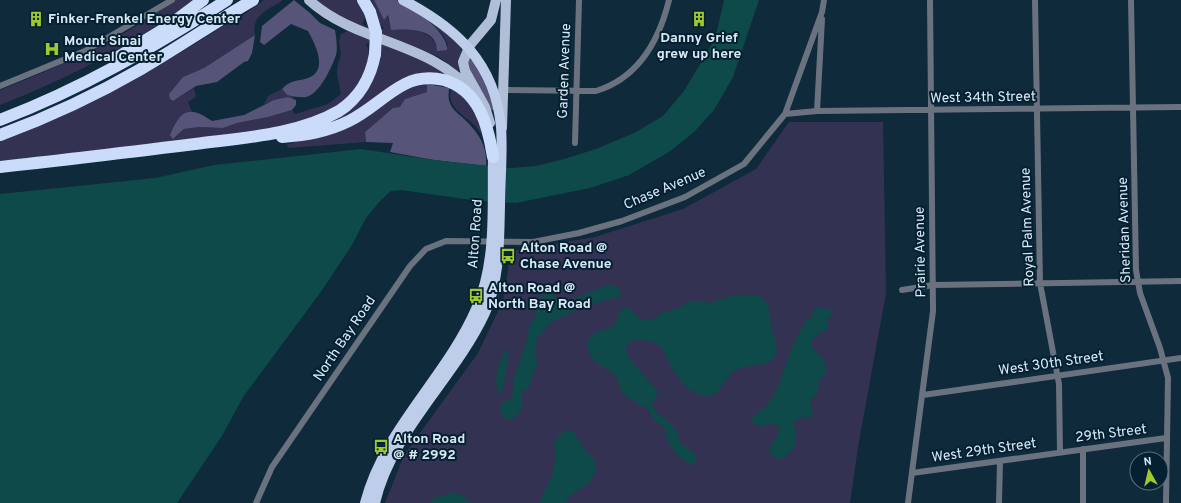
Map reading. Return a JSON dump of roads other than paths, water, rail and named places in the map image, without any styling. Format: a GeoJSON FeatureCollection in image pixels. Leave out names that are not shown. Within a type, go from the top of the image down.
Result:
{"type":"FeatureCollection","features":[{"type":"Feature","properties":{"kind":"highway"},"geometry":{"type":"LineString","coordinates":[[0,114],[48,93],[113,60],[168,27],[203,0]]}},
{"type":"Feature","properties":{"kind":"highway"},"geometry":{"type":"LineString","coordinates":[[0,120],[56,97],[106,73],[154,46],[227,0]]}},
{"type":"Feature","properties":{"kind":"highway"},"geometry":{"type":"LineString","coordinates":[[0,135],[52,114],[115,84],[177,48],[253,0]]}},
{"type":"Feature","properties":{"kind":"highway"},"geometry":{"type":"LineString","coordinates":[[0,167],[169,148],[273,133],[330,115],[348,104],[363,86],[372,68],[375,54],[376,32],[370,12],[363,0]]}},
{"type":"Feature","properties":{"kind":"highway"},"geometry":{"type":"LineString","coordinates":[[403,0],[445,25],[469,48],[481,64],[492,88],[499,114],[502,136]]}},
{"type":"Feature","properties":{"kind":"highway"},"geometry":{"type":"LineString","coordinates":[[169,148],[194,148],[318,133],[356,118],[406,84],[420,79],[432,79],[459,86],[473,99],[486,125],[497,157]]}},
{"type":"Feature","properties":{"kind":"highway","name":"Alton Road"},"geometry":{"type":"LineString","coordinates":[[375,503],[390,463],[410,429],[468,346],[485,312],[497,275],[495,242],[497,157],[502,136]]}},
{"type":"Feature","properties":{"kind":"highway","name":"Alton Road"},"geometry":{"type":"LineString","coordinates":[[365,503],[381,459],[403,423],[461,339],[476,309],[488,274],[495,242]]}},
{"type":"Feature","properties":{"kind":"main road"},"geometry":{"type":"LineString","coordinates":[[309,0],[329,15],[348,25],[422,54],[447,68],[470,90],[490,122]]}},
{"type":"Feature","properties":{"kind":"main road","name":"Alton Road"},"geometry":{"type":"LineString","coordinates":[[496,0],[491,20],[469,48],[463,60],[464,69],[484,105],[490,122],[497,157]]}},
{"type":"Feature","properties":{"kind":"main road","name":"Alton Road"},"geometry":{"type":"LineString","coordinates":[[502,136],[506,0]]}},
{"type":"Feature","properties":{"kind":"street"},"geometry":{"type":"LineString","coordinates":[[0,86],[85,50],[172,0]]}},
{"type":"Feature","properties":{"kind":"street","name":"Garden Avenue"},"geometry":{"type":"LineString","coordinates":[[575,143],[579,0]]}},
{"type":"Feature","properties":{"kind":"street"},"geometry":{"type":"LineString","coordinates":[[504,90],[596,92],[611,87],[626,78],[639,64],[652,45],[665,18],[669,0]]}},
{"type":"Feature","properties":{"kind":"street","name":"Chase Avenue"},"geometry":{"type":"LineString","coordinates":[[817,111],[822,12],[824,0]]}},
{"type":"Feature","properties":{"kind":"street","name":"Prairie Avenue"},"geometry":{"type":"LineString","coordinates":[[908,503],[933,311],[930,0]]}},
{"type":"Feature","properties":{"kind":"street","name":"Royal Palm Avenue"},"geometry":{"type":"LineString","coordinates":[[1036,0],[1040,283],[1058,375],[1060,452]]}},
{"type":"Feature","properties":{"kind":"street","name":"Sheridan Avenue"},"geometry":{"type":"LineString","coordinates":[[1131,0],[1137,282],[1164,360],[1168,378],[1169,396],[1166,438],[1166,503]]}},
{"type":"Feature","properties":{"kind":"street","name":"Chase Avenue"},"geometry":{"type":"LineString","coordinates":[[495,242],[533,242],[579,233],[622,221],[685,197],[744,164],[785,114],[822,12]]}},
{"type":"Feature","properties":{"kind":"street","name":"West 34th Street"},"geometry":{"type":"LineString","coordinates":[[785,114],[817,111],[1181,107]]}},
{"type":"Feature","properties":{"kind":"street","name":"North Bay Road"},"geometry":{"type":"LineString","coordinates":[[256,503],[272,467],[410,266],[426,250],[446,241],[495,242]]}},
{"type":"Feature","properties":{"kind":"street"},"geometry":{"type":"LineString","coordinates":[[902,290],[933,285],[1181,281]]}},
{"type":"Feature","properties":{"kind":"street","name":"West 30th Street"},"geometry":{"type":"LineString","coordinates":[[923,395],[1181,358]]}},
{"type":"Feature","properties":{"kind":"street","name":"29th Street"},"geometry":{"type":"LineString","coordinates":[[1060,452],[1166,438]]}},
{"type":"Feature","properties":{"kind":"street"},"geometry":{"type":"LineString","coordinates":[[1083,449],[1083,503]]}},
{"type":"Feature","properties":{"kind":"street","name":"West 29th Street"},"geometry":{"type":"LineString","coordinates":[[912,473],[1060,452]]}},
{"type":"Feature","properties":{"kind":"street"},"geometry":{"type":"LineString","coordinates":[[999,503],[1000,461]]}},
{"type":"Feature","properties":{"kind":"place","name":"Finker-Frenkel Energy Center"},"geometry":{"type":"Point","coordinates":[36,19]}},
{"type":"Feature","properties":{"kind":"place","name":"Danny Grief grew up here"},"geometry":{"type":"Point","coordinates":[699,19]}},
{"type":"Feature","properties":{"kind":"place","name":"Mount Sinai Medical Center"},"geometry":{"type":"Point","coordinates":[52,49]}},
{"type":"Feature","properties":{"kind":"place","name":"Alton Road @ Chase Avenue"},"geometry":{"type":"Point","coordinates":[508,256]}},
{"type":"Feature","properties":{"kind":"place","name":"Alton Road @ North Bay Road"},"geometry":{"type":"Point","coordinates":[476,296]}},
{"type":"Feature","properties":{"kind":"place","name":"Alton Road @ # 2992"},"geometry":{"type":"Point","coordinates":[381,447]}}]}
